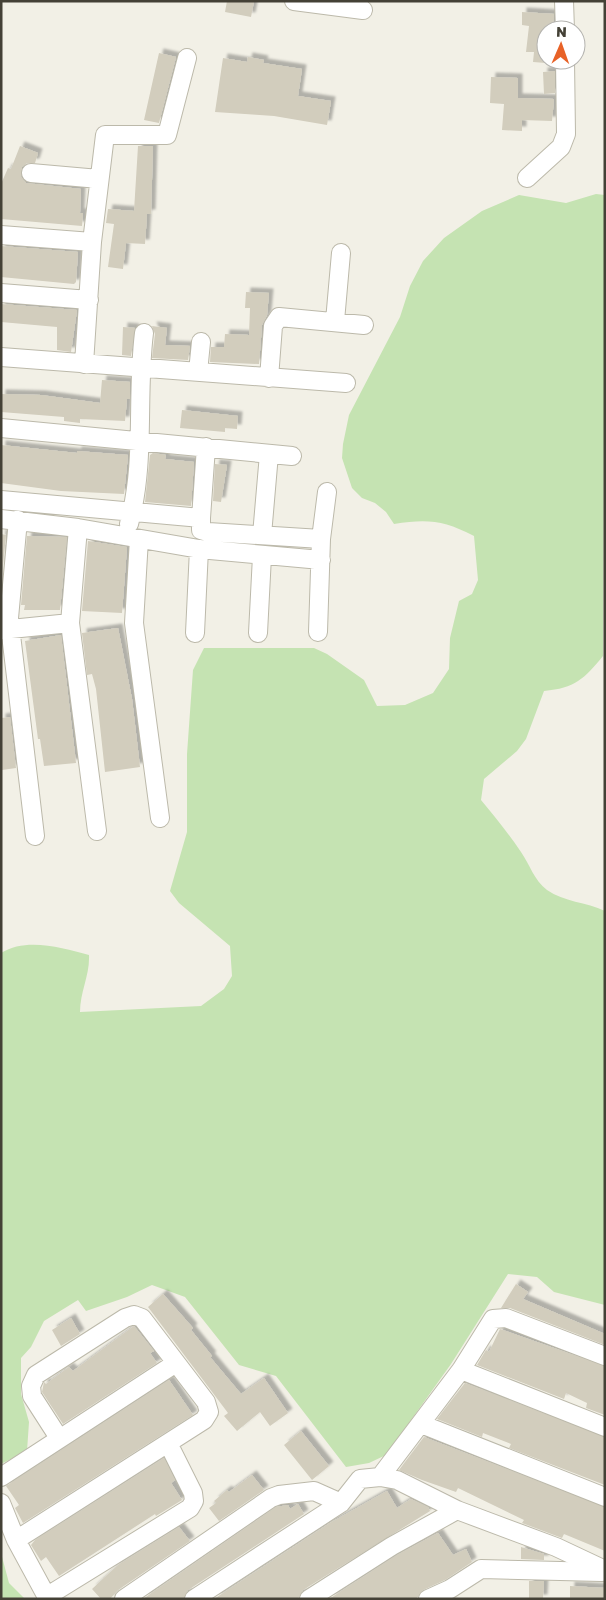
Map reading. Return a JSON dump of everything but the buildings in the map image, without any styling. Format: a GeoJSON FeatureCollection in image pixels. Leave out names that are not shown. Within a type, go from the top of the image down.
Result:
{"type":"FeatureCollection","features":[{"type":"Feature","properties":{"kind":"street"},"geometry":{"type":"LineString","coordinates":[[294,1],[364,10]]}},
{"type":"Feature","properties":{"kind":"street"},"geometry":{"type":"LineString","coordinates":[[564,1],[565,20]]}},
{"type":"Feature","properties":{"kind":"street"},"geometry":{"type":"LineString","coordinates":[[84,364],[92,242],[105,135],[167,135],[187,58]]}},
{"type":"Feature","properties":{"kind":"street"},"geometry":{"type":"LineString","coordinates":[[527,178],[560,147],[566,134],[565,70]]}},
{"type":"Feature","properties":{"kind":"street"},"geometry":{"type":"LineString","coordinates":[[31,173],[99,179]]}},
{"type":"Feature","properties":{"kind":"street"},"geometry":{"type":"LineString","coordinates":[[1,235],[92,242]]}},
{"type":"Feature","properties":{"kind":"street"},"geometry":{"type":"LineString","coordinates":[[335,322],[341,253]]}},
{"type":"Feature","properties":{"kind":"street"},"geometry":{"type":"LineString","coordinates":[[1,293],[89,300]]}},
{"type":"Feature","properties":{"kind":"street"},"geometry":{"type":"LineString","coordinates":[[269,378],[272,334],[276,319],[282,316],[364,325]]}},
{"type":"Feature","properties":{"kind":"street"},"geometry":{"type":"LineString","coordinates":[[144,334],[139,369],[141,441],[132,513],[134,623],[160,818]]}},
{"type":"Feature","properties":{"kind":"street"},"geometry":{"type":"LineString","coordinates":[[198,372],[201,342]]}},
{"type":"Feature","properties":{"kind":"street"},"geometry":{"type":"LineString","coordinates":[[1,357],[139,369],[346,383]]}},
{"type":"Feature","properties":{"kind":"street"},"geometry":{"type":"LineString","coordinates":[[1,428],[292,456]]}},
{"type":"Feature","properties":{"kind":"street"},"geometry":{"type":"LineString","coordinates":[[206,447],[201,518],[203,531],[321,539]]}},
{"type":"Feature","properties":{"kind":"street"},"geometry":{"type":"LineString","coordinates":[[262,535],[269,454]]}},
{"type":"Feature","properties":{"kind":"street"},"geometry":{"type":"LineString","coordinates":[[318,632],[321,539],[327,492]]}},
{"type":"Feature","properties":{"kind":"street"},"geometry":{"type":"LineString","coordinates":[[1,500],[201,518]]}},
{"type":"Feature","properties":{"kind":"street"},"geometry":{"type":"LineString","coordinates":[[35,836],[6,629],[10,519],[78,528],[199,549],[321,560]]}},
{"type":"Feature","properties":{"kind":"street"},"geometry":{"type":"LineString","coordinates":[[78,528],[70,622],[97,831]]}},
{"type":"Feature","properties":{"kind":"street"},"geometry":{"type":"LineString","coordinates":[[195,633],[199,549]]}},
{"type":"Feature","properties":{"kind":"street"},"geometry":{"type":"LineString","coordinates":[[258,633],[262,556]]}},
{"type":"Feature","properties":{"kind":"street"},"geometry":{"type":"LineString","coordinates":[[6,629],[70,622]]}},
{"type":"Feature","properties":{"kind":"street"},"geometry":{"type":"LineString","coordinates":[[16,1540],[204,1420],[209,1412],[206,1402],[142,1318],[134,1315],[125,1318],[36,1376],[31,1386],[32,1396],[59,1438]]}},
{"type":"Feature","properties":{"kind":"street"},"geometry":{"type":"LineString","coordinates":[[380,1476],[422,1424],[461,1370],[493,1319],[506,1318],[605,1356]]}},
{"type":"Feature","properties":{"kind":"street"},"geometry":{"type":"LineString","coordinates":[[1,1477],[176,1363]]}},
{"type":"Feature","properties":{"kind":"street"},"geometry":{"type":"LineString","coordinates":[[461,1370],[605,1427]]}},
{"type":"Feature","properties":{"kind":"street"},"geometry":{"type":"LineString","coordinates":[[422,1424],[605,1497]]}},
{"type":"Feature","properties":{"kind":"street"},"geometry":{"type":"LineString","coordinates":[[1,1503],[16,1540],[47,1598],[190,1508],[194,1501],[193,1494],[168,1443]]}},
{"type":"Feature","properties":{"kind":"street"},"geometry":{"type":"LineString","coordinates":[[194,1599],[341,1503],[360,1479],[380,1476],[397,1480],[457,1510],[556,1547],[605,1571]]}},
{"type":"Feature","properties":{"kind":"street"},"geometry":{"type":"LineString","coordinates":[[124,1599],[271,1498],[279,1495],[314,1491],[341,1503]]}},
{"type":"Feature","properties":{"kind":"street"},"geometry":{"type":"LineString","coordinates":[[309,1599],[392,1546],[457,1510]]}},
{"type":"Feature","properties":{"kind":"street"},"geometry":{"type":"LineString","coordinates":[[431,1598],[450,1589],[481,1569],[605,1571]]}},
{"type":"Feature","properties":{"kind":"green space"},"geometry":{"type":"Polygon","coordinates":[[[596,194],[605,195],[603,656],[578,681],[564,688],[544,691],[526,739],[517,751],[484,779],[481,800],[516,845],[535,877],[547,890],[561,897],[605,911],[605,1305],[554,1292],[537,1277],[508,1274],[451,1364],[386,1455],[369,1463],[346,1467],[276,1376],[239,1365],[185,1297],[152,1285],[127,1297],[86,1311],[78,1300],[44,1321],[31,1347],[21,1358],[21,1394],[29,1422],[27,1451],[1,1464],[1,953],[11,948],[22,946],[45,945],[89,955],[80,1012],[201,1006],[224,989],[232,976],[230,946],[179,903],[170,891],[187,832],[187,754],[193,670],[204,648],[314,648],[327,654],[364,680],[377,706],[405,705],[433,693],[449,669],[450,638],[459,601],[472,594],[478,580],[474,536],[435,522],[394,524],[386,512],[375,503],[362,498],[352,488],[342,458],[349,415],[400,317],[410,286],[423,261],[444,238],[482,211],[519,195],[566,203],[596,194]]]}},
{"type":"Feature","properties":{"kind":"green space"},"geometry":{"type":"Polygon","coordinates":[[[1,1553],[9,1583],[25,1599],[1,1599],[1,1553]]]}}]}
